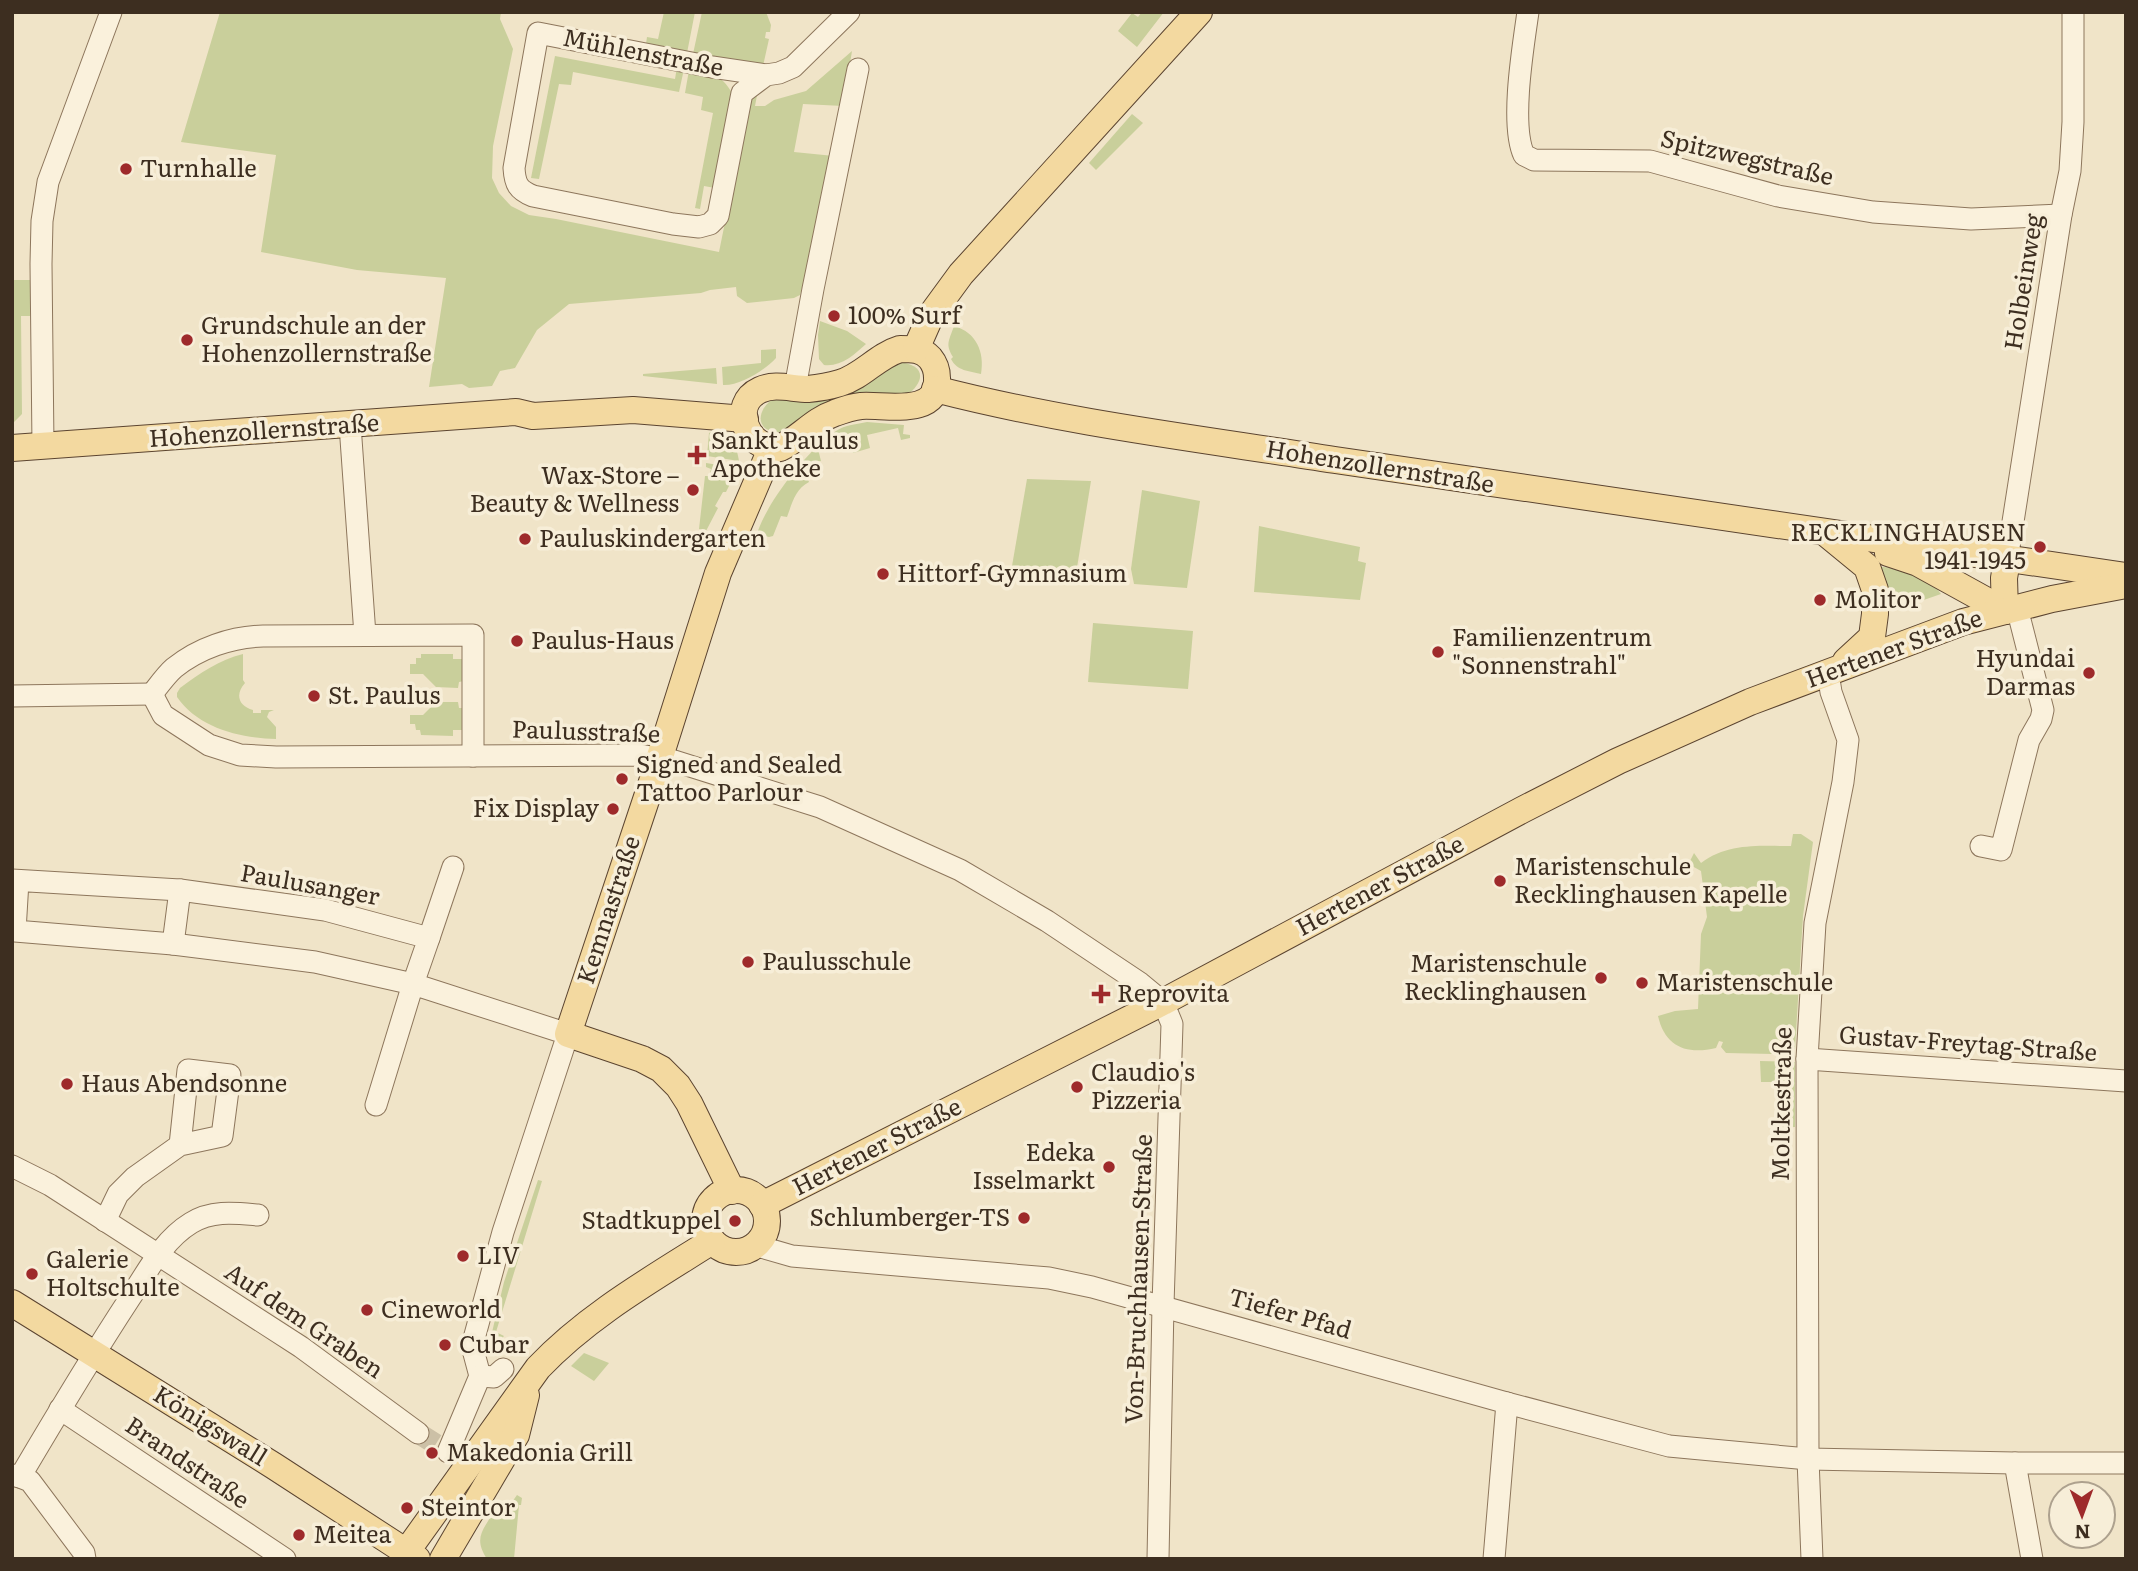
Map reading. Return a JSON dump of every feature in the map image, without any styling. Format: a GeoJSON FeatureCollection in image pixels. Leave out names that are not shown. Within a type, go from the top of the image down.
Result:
{"type":"FeatureCollection","features":[{"type":"Feature","properties":{"kind":"main road"},"geometry":{"type":"LineString","coordinates":[[746,411],[745,426],[752,438],[771,449],[787,444],[832,414],[861,406],[915,406],[931,397],[937,385],[935,367],[931,359],[916,349],[931,316],[961,274],[1199,12]]}},
{"type":"Feature","properties":{"kind":"main road","name":"Hohenzollernstraße"},"geometry":{"type":"LineString","coordinates":[[12,448],[516,412],[530,398],[600,395],[746,411],[761,390],[772,387],[808,389],[839,383],[858,375],[889,352],[916,349]]}},
{"type":"Feature","properties":{"kind":"main road","name":"Hohenzollernstraße"},"geometry":{"type":"LineString","coordinates":[[935,389],[1098,422],[1545,492],[2126,576]]}},
{"type":"Feature","properties":{"kind":"main road","name":"Kemnastraße"},"geometry":{"type":"LineString","coordinates":[[568,1034],[718,573],[771,449]]}},
{"type":"Feature","properties":{"kind":"main road","name":"Hohenzollernstraße"},"geometry":{"type":"LineString","coordinates":[[1827,533],[1918,563],[2011,609]]}},
{"type":"Feature","properties":{"kind":"main road"},"geometry":{"type":"LineString","coordinates":[[1827,533],[1867,567],[1875,590],[1872,637],[1853,657],[1828,673]]}},
{"type":"Feature","properties":{"kind":"main road"},"geometry":{"type":"LineString","coordinates":[[2007,559],[2004,578],[2011,609]]}},
{"type":"Feature","properties":{"kind":"main road","name":"Hertener Straße"},"geometry":{"type":"LineString","coordinates":[[762,1205],[1163,1002],[1618,761],[1750,702],[1963,622],[2052,599],[2126,585]]}},
{"type":"Feature","properties":{"kind":"main road"},"geometry":{"type":"LineString","coordinates":[[568,1034],[642,1059],[661,1069],[678,1086],[732,1191],[720,1195],[708,1208],[705,1225],[712,1241],[723,1249],[736,1252],[754,1245]]}},
{"type":"Feature","properties":{"kind":"main road","name":"Hertener Straße"},"geometry":{"type":"LineString","coordinates":[[732,1191],[751,1195],[762,1205],[766,1227],[762,1237],[754,1245]]}},
{"type":"Feature","properties":{"kind":"main road"},"geometry":{"type":"LineString","coordinates":[[408,1556],[454,1456],[538,1368],[565,1342],[620,1301],[712,1241]]}},
{"type":"Feature","properties":{"kind":"main road","name":"Königswall"},"geometry":{"type":"LineString","coordinates":[[12,1303],[408,1556]]}},
{"type":"Feature","properties":{"kind":"main road"},"geometry":{"type":"LineString","coordinates":[[443,1559],[516,1435],[530,1379]]}},
{"type":"Feature","properties":{"kind":"street"},"geometry":{"type":"LineString","coordinates":[[43,446],[41,254],[42,221],[48,182],[111,12]]}},
{"type":"Feature","properties":{"kind":"street","name":"Mühlenstraße"},"geometry":{"type":"LineString","coordinates":[[766,75],[742,93],[718,216],[710,223],[699,227],[673,224],[533,196],[522,192],[515,183],[514,168],[538,33],[766,75],[793,67],[849,12]]}},
{"type":"Feature","properties":{"kind":"street","name":"Spitzwegstraße"},"geometry":{"type":"LineString","coordinates":[[1528,12],[1520,76],[1518,135],[1524,156],[1534,160],[1650,161],[1778,196],[1873,212],[1971,219],[2061,215]]}},
{"type":"Feature","properties":{"kind":"street","name":"Holbeinweg"},"geometry":{"type":"LineString","coordinates":[[2007,559],[2070,171],[2073,12]]}},
{"type":"Feature","properties":{"kind":"street"},"geometry":{"type":"LineString","coordinates":[[795,388],[858,69]]}},
{"type":"Feature","properties":{"kind":"street"},"geometry":{"type":"LineString","coordinates":[[350,425],[365,635]]}},
{"type":"Feature","properties":{"kind":"street","name":"Hertener Straße"},"geometry":{"type":"LineString","coordinates":[[1982,846],[2001,850],[2027,747],[2043,710],[2011,609]]}},
{"type":"Feature","properties":{"kind":"street"},"geometry":{"type":"LineString","coordinates":[[12,696],[152,694],[175,668],[216,644],[232,639],[263,636],[472,635],[473,756]]}},
{"type":"Feature","properties":{"kind":"street","name":"Moltkestraße"},"geometry":{"type":"LineString","coordinates":[[1812,1559],[1808,1459],[1807,1059],[1815,923],[1843,782],[1848,740],[1831,692],[1828,673]]}},
{"type":"Feature","properties":{"kind":"street","name":"Paulusstraße"},"geometry":{"type":"LineString","coordinates":[[152,694],[163,715],[209,745],[240,755],[639,755],[659,758],[820,807],[960,870],[1047,921],[1123,971],[1163,1002]]}},
{"type":"Feature","properties":{"kind":"street"},"geometry":{"type":"LineString","coordinates":[[376,1105],[453,867]]}},
{"type":"Feature","properties":{"kind":"street","name":"Paulusanger"},"geometry":{"type":"LineString","coordinates":[[429,938],[324,910],[180,890],[15,881],[15,931],[173,944],[315,962],[413,984],[568,1034]]}},
{"type":"Feature","properties":{"kind":"street"},"geometry":{"type":"LineString","coordinates":[[173,944],[180,890]]}},
{"type":"Feature","properties":{"kind":"street","name":"Von-Bruchhausen-Straße"},"geometry":{"type":"LineString","coordinates":[[1158,1559],[1172,1024],[1163,1002]]}},
{"type":"Feature","properties":{"kind":"street","name":"Kemnastraße"},"geometry":{"type":"LineString","coordinates":[[454,1456],[492,1369],[472,1346],[503,1232],[568,1034]]}},
{"type":"Feature","properties":{"kind":"street","name":"Gustav-Freytag-Straße"},"geometry":{"type":"LineString","coordinates":[[1807,1059],[2126,1081]]}},
{"type":"Feature","properties":{"kind":"street"},"geometry":{"type":"LineString","coordinates":[[105,1220],[118,1194],[135,1177],[180,1146]]}},
{"type":"Feature","properties":{"kind":"street","name":"Auf dem Graben"},"geometry":{"type":"LineString","coordinates":[[12,1166],[50,1185],[301,1347],[418,1433]]}},
{"type":"Feature","properties":{"kind":"street"},"geometry":{"type":"LineString","coordinates":[[86,1558],[30,1481],[16,1476],[158,1255],[175,1234],[193,1221],[223,1212],[258,1215]]}},
{"type":"Feature","properties":{"kind":"street","name":"Tiefer Pfad"},"geometry":{"type":"LineString","coordinates":[[754,1245],[792,1256],[1049,1278],[1092,1287],[1669,1446],[1808,1459],[2126,1463]]}},
{"type":"Feature","properties":{"kind":"street"},"geometry":{"type":"LineString","coordinates":[[1494,1559],[1507,1403]]}},
{"type":"Feature","properties":{"kind":"street","name":"Brandstraße"},"geometry":{"type":"LineString","coordinates":[[60,1409],[285,1559]]}},
{"type":"Feature","properties":{"kind":"street"},"geometry":{"type":"LineString","coordinates":[[2015,1463],[2032,1559]]}},
{"type":"Feature","properties":{"kind":"green space"},"geometry":{"type":"Polygon","coordinates":[[[220,12],[501,12],[500,19],[513,49],[493,146],[492,178],[499,193],[511,206],[529,215],[719,252],[750,99],[758,90],[755,106],[765,106],[774,100],[806,91],[852,51],[843,106],[803,104],[794,152],[834,156],[807,284],[803,284],[800,295],[794,298],[747,303],[737,296],[736,287],[701,293],[569,304],[537,330],[515,368],[500,371],[492,386],[469,388],[462,384],[429,387],[446,278],[357,270],[261,252],[276,155],[181,142],[220,12]]]}},
{"type":"Feature","properties":{"kind":"green space"},"geometry":{"type":"Polygon","coordinates":[[[664,12],[695,12],[687,53],[646,44],[647,37],[658,39],[664,12]]]}},
{"type":"Feature","properties":{"kind":"green space"},"geometry":{"type":"Polygon","coordinates":[[[702,12],[766,12],[771,25],[770,32],[766,32],[765,38],[769,39],[763,66],[693,54],[702,12]]]}},
{"type":"Feature","properties":{"kind":"green space"},"geometry":{"type":"Polygon","coordinates":[[[1142,12],[1164,12],[1137,47],[1118,31],[1132,13],[1138,17],[1142,12]]]}},
{"type":"Feature","properties":{"kind":"green space"},"geometry":{"type":"Polygon","coordinates":[[[555,56],[675,79],[677,67],[684,69],[679,92],[573,72],[571,85],[559,84],[539,179],[531,178],[555,56]]]}},
{"type":"Feature","properties":{"kind":"green space"},"geometry":{"type":"Polygon","coordinates":[[[689,70],[719,78],[732,93],[715,188],[704,186],[700,209],[695,208],[713,113],[701,110],[703,97],[685,93],[689,70]]]}},
{"type":"Feature","properties":{"kind":"green space"},"geometry":{"type":"Polygon","coordinates":[[[1132,114],[1143,123],[1096,170],[1089,163],[1132,114]]]}},
{"type":"Feature","properties":{"kind":"green space"},"geometry":{"type":"Polygon","coordinates":[[[12,280],[30,280],[30,316],[21,316],[22,414],[12,424],[12,280]]]}},
{"type":"Feature","properties":{"kind":"green space"},"geometry":{"type":"Polygon","coordinates":[[[820,321],[847,331],[866,344],[842,362],[824,365],[819,359],[820,321]]]}},
{"type":"Feature","properties":{"kind":"green space"},"geometry":{"type":"Polygon","coordinates":[[[954,326],[968,333],[977,344],[982,358],[981,374],[960,368],[951,359],[953,357],[949,342],[954,326]]]}},
{"type":"Feature","properties":{"kind":"green space"},"geometry":{"type":"Polygon","coordinates":[[[776,349],[776,358],[759,372],[737,383],[723,385],[722,367],[761,363],[761,350],[776,349]]]}},
{"type":"Feature","properties":{"kind":"green space"},"geometry":{"type":"Polygon","coordinates":[[[897,362],[913,366],[920,374],[917,384],[906,396],[780,432],[766,429],[762,425],[763,409],[773,399],[897,362]]]}},
{"type":"Feature","properties":{"kind":"green space"},"geometry":{"type":"Polygon","coordinates":[[[716,368],[717,384],[643,376],[643,374],[716,368]]]}},
{"type":"Feature","properties":{"kind":"green space"},"geometry":{"type":"Polygon","coordinates":[[[867,422],[904,425],[903,434],[910,435],[910,438],[901,440],[898,428],[867,435],[870,448],[853,453],[850,440],[818,449],[821,461],[804,469],[809,482],[797,493],[787,517],[781,516],[773,536],[757,534],[779,492],[814,450],[840,429],[867,422]]]}},
{"type":"Feature","properties":{"kind":"green space"},"geometry":{"type":"Polygon","coordinates":[[[711,432],[723,434],[731,440],[739,461],[707,456],[711,432]]]}},
{"type":"Feature","properties":{"kind":"green space"},"geometry":{"type":"Polygon","coordinates":[[[706,463],[738,468],[726,492],[723,492],[715,506],[718,508],[706,531],[699,529],[705,476],[709,476],[711,469],[706,467],[706,463]]]}},
{"type":"Feature","properties":{"kind":"green space"},"geometry":{"type":"Polygon","coordinates":[[[1027,479],[1091,481],[1075,580],[1012,566],[1027,479]]]}},
{"type":"Feature","properties":{"kind":"green space"},"geometry":{"type":"Polygon","coordinates":[[[1142,490],[1200,501],[1187,588],[1134,584],[1131,569],[1142,490]]]}},
{"type":"Feature","properties":{"kind":"green space"},"geometry":{"type":"Polygon","coordinates":[[[1259,526],[1360,547],[1358,561],[1366,563],[1360,600],[1254,592],[1259,526]]]}},
{"type":"Feature","properties":{"kind":"green space"},"geometry":{"type":"Polygon","coordinates":[[[1875,566],[1902,570],[1920,577],[1941,594],[1895,610],[1883,610],[1875,566]]]}},
{"type":"Feature","properties":{"kind":"green space"},"geometry":{"type":"Polygon","coordinates":[[[1093,623],[1193,631],[1188,689],[1088,682],[1093,623]]]}},
{"type":"Feature","properties":{"kind":"green space"},"geometry":{"type":"Polygon","coordinates":[[[243,654],[245,683],[239,695],[241,703],[253,710],[253,713],[274,710],[269,712],[267,717],[276,727],[276,739],[234,733],[208,724],[186,708],[177,697],[180,688],[202,672],[243,654]]]}},
{"type":"Feature","properties":{"kind":"green space"},"geometry":{"type":"Polygon","coordinates":[[[421,654],[453,654],[453,659],[465,659],[464,681],[459,682],[458,688],[436,687],[423,674],[410,674],[410,664],[416,664],[416,658],[421,658],[421,654]]]}},
{"type":"Feature","properties":{"kind":"green space"},"geometry":{"type":"Polygon","coordinates":[[[436,702],[458,702],[459,708],[465,708],[465,730],[453,730],[453,736],[421,735],[415,724],[410,724],[410,715],[423,715],[436,702]]]}},
{"type":"Feature","properties":{"kind":"green space"},"geometry":{"type":"Polygon","coordinates":[[[1793,834],[1801,834],[1813,842],[1803,916],[1795,1049],[1773,1054],[1726,1053],[1721,1047],[1723,1042],[1719,1041],[1716,1048],[1705,1050],[1679,1046],[1666,1035],[1658,1016],[1698,1009],[1701,934],[1707,917],[1701,871],[1692,866],[1690,861],[1694,853],[1701,863],[1733,849],[1791,846],[1793,834]]]}},
{"type":"Feature","properties":{"kind":"green space"},"geometry":{"type":"Polygon","coordinates":[[[1760,1061],[1795,1062],[1795,1127],[1781,1127],[1781,1082],[1761,1082],[1760,1061]]]}},
{"type":"Feature","properties":{"kind":"green space"},"geometry":{"type":"Polygon","coordinates":[[[538,1180],[542,1181],[496,1332],[504,1336],[493,1349],[488,1349],[504,1282],[538,1180]]]}},
{"type":"Feature","properties":{"kind":"green space"},"geometry":{"type":"Polygon","coordinates":[[[584,1353],[609,1363],[594,1381],[571,1366],[584,1353]]]}},
{"type":"Feature","properties":{"kind":"green space"},"geometry":{"type":"Polygon","coordinates":[[[517,1495],[522,1498],[514,1559],[487,1559],[481,1545],[481,1534],[495,1510],[503,1515],[517,1495]]]}},
{"type":"Feature","properties":{"kind":"tunnel"},"geometry":{"type":"LineString","coordinates":[[418,1433],[445,1450]]}},
{"type":"Feature","properties":{"kind":"place","name":"Turnhalle"},"geometry":{"type":"Point","coordinates":[126,169]}},
{"type":"Feature","properties":{"kind":"place","name":"100% Surf"},"geometry":{"type":"Point","coordinates":[834,316]}},
{"type":"Feature","properties":{"kind":"place","name":"Grundschule an der Hohenzollernstraße"},"geometry":{"type":"Point","coordinates":[187,340]}},
{"type":"Feature","properties":{"kind":"place","name":"Sankt Paulus Apotheke"},"geometry":{"type":"Point","coordinates":[697,455]}},
{"type":"Feature","properties":{"kind":"place","name":"Wax-Store – Beauty & Wellness"},"geometry":{"type":"Point","coordinates":[693,490]}},
{"type":"Feature","properties":{"kind":"place","name":"Pauluskindergarten"},"geometry":{"type":"Point","coordinates":[525,539]}},
{"type":"Feature","properties":{"kind":"place","name":"RECKLINGHAUSEN 1941-1945"},"geometry":{"type":"Point","coordinates":[2040,547]}},
{"type":"Feature","properties":{"kind":"place","name":"Hittorf-Gymnasium"},"geometry":{"type":"Point","coordinates":[883,574]}},
{"type":"Feature","properties":{"kind":"place","name":"Molitor"},"geometry":{"type":"Point","coordinates":[1820,600]}},
{"type":"Feature","properties":{"kind":"place","name":"Paulus-Haus"},"geometry":{"type":"Point","coordinates":[517,641]}},
{"type":"Feature","properties":{"kind":"place","name":"Familienzentrum \"Sonnenstrahl\""},"geometry":{"type":"Point","coordinates":[1438,652]}},
{"type":"Feature","properties":{"kind":"place","name":"Hyundai Darmas"},"geometry":{"type":"Point","coordinates":[2089,673]}},
{"type":"Feature","properties":{"kind":"place","name":"St. Paulus"},"geometry":{"type":"Point","coordinates":[314,696]}},
{"type":"Feature","properties":{"kind":"place","name":"Signed and Sealed Tattoo Parlour"},"geometry":{"type":"Point","coordinates":[622,779]}},
{"type":"Feature","properties":{"kind":"place","name":"Fix Display"},"geometry":{"type":"Point","coordinates":[613,809]}},
{"type":"Feature","properties":{"kind":"place","name":"Maristenschule Recklinghausen Kapelle"},"geometry":{"type":"Point","coordinates":[1500,881]}},
{"type":"Feature","properties":{"kind":"place","name":"Paulusschule"},"geometry":{"type":"Point","coordinates":[748,962]}},
{"type":"Feature","properties":{"kind":"place","name":"Maristenschule Recklinghausen"},"geometry":{"type":"Point","coordinates":[1601,978]}},
{"type":"Feature","properties":{"kind":"place","name":"Maristenschule"},"geometry":{"type":"Point","coordinates":[1642,983]}},
{"type":"Feature","properties":{"kind":"place","name":"Reprovita"},"geometry":{"type":"Point","coordinates":[1101,994]}},
{"type":"Feature","properties":{"kind":"place","name":"Haus Abendsonne"},"geometry":{"type":"Point","coordinates":[67,1084]}},
{"type":"Feature","properties":{"kind":"place","name":"Claudio's Pizzeria"},"geometry":{"type":"Point","coordinates":[1077,1087]}},
{"type":"Feature","properties":{"kind":"place","name":"Edeka Isselmarkt"},"geometry":{"type":"Point","coordinates":[1109,1167]}},
{"type":"Feature","properties":{"kind":"place","name":"Schlumberger-TS"},"geometry":{"type":"Point","coordinates":[1024,1218]}},
{"type":"Feature","properties":{"kind":"place","name":"Stadtkuppel"},"geometry":{"type":"Point","coordinates":[735,1221]}},
{"type":"Feature","properties":{"kind":"place","name":"LIV"},"geometry":{"type":"Point","coordinates":[463,1256]}},
{"type":"Feature","properties":{"kind":"place","name":"Galerie Holtschulte"},"geometry":{"type":"Point","coordinates":[32,1274]}},
{"type":"Feature","properties":{"kind":"place","name":"Cineworld"},"geometry":{"type":"Point","coordinates":[367,1310]}},
{"type":"Feature","properties":{"kind":"place","name":"Cubar"},"geometry":{"type":"Point","coordinates":[445,1345]}},
{"type":"Feature","properties":{"kind":"place","name":"Makedonia Grill"},"geometry":{"type":"Point","coordinates":[432,1453]}},
{"type":"Feature","properties":{"kind":"place","name":"Steintor"},"geometry":{"type":"Point","coordinates":[407,1508]}},
{"type":"Feature","properties":{"kind":"place","name":"Meitea"},"geometry":{"type":"Point","coordinates":[299,1535]}}]}
